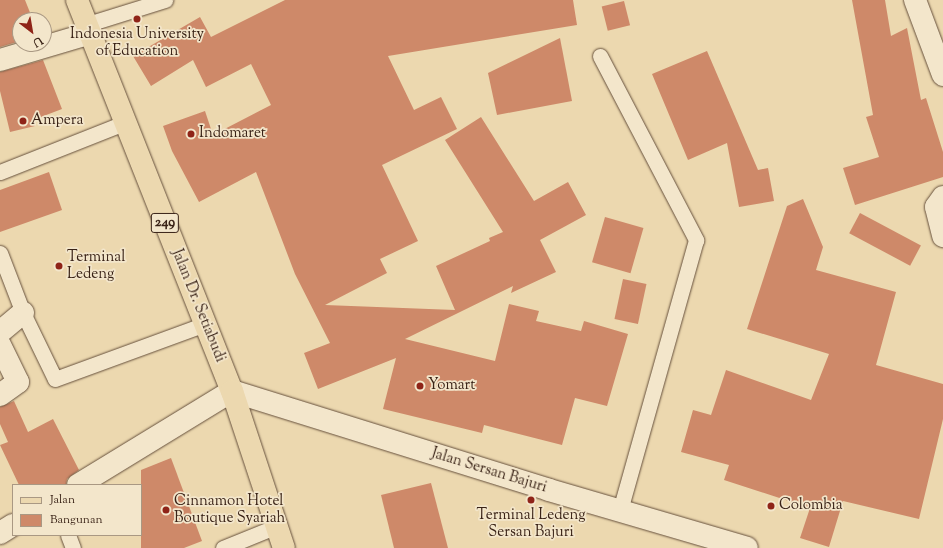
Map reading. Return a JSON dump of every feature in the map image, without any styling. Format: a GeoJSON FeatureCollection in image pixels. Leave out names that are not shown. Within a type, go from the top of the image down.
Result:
{"type":"FeatureCollection","features":[{"type":"Feature","properties":{"kind":"main road","name":"Jalan Dr. Setiabudi"},"geometry":{"type":"LineString","coordinates":[[77,0],[90,28],[232,391],[284,548]]}},
{"type":"Feature","properties":{"kind":"main road"},"geometry":{"type":"LineString","coordinates":[[915,0],[943,75]]}},
{"type":"Feature","properties":{"kind":"main road"},"geometry":{"type":"LineString","coordinates":[[0,60],[90,28]]}},
{"type":"Feature","properties":{"kind":"main road"},"geometry":{"type":"LineString","coordinates":[[943,197],[936,207],[943,236]]}},
{"type":"Feature","properties":{"kind":"main road"},"geometry":{"type":"LineString","coordinates":[[0,332],[23,313]]}},
{"type":"Feature","properties":{"kind":"main road"},"geometry":{"type":"LineString","coordinates":[[0,346],[18,382],[0,395]]}},
{"type":"Feature","properties":{"kind":"main road"},"geometry":{"type":"LineString","coordinates":[[80,484],[232,391]]}},
{"type":"Feature","properties":{"kind":"main road","name":"Jalan Sersan Bajuri"},"geometry":{"type":"LineString","coordinates":[[232,391],[747,548]]}},
{"type":"Feature","properties":{"kind":"main road"},"geometry":{"type":"LineString","coordinates":[[0,533],[12,526]]}},
{"type":"Feature","properties":{"kind":"lane"},"geometry":{"type":"LineString","coordinates":[[90,28],[165,0]]}},
{"type":"Feature","properties":{"kind":"lane"},"geometry":{"type":"LineString","coordinates":[[600,56],[696,240],[620,510]]}},
{"type":"Feature","properties":{"kind":"lane"},"geometry":{"type":"LineString","coordinates":[[0,172],[126,122]]}},
{"type":"Feature","properties":{"kind":"lane"},"geometry":{"type":"LineString","coordinates":[[0,253],[23,313],[53,378],[58,380],[205,324]]}},
{"type":"Feature","properties":{"kind":"lane"},"geometry":{"type":"LineString","coordinates":[[223,548],[277,526]]}},
{"type":"Feature","properties":{"kind":"lane"},"geometry":{"type":"LineString","coordinates":[[68,536],[73,548]]}},
{"type":"Feature","properties":{"kind":"building"},"geometry":{"type":"Polygon","coordinates":[[[0,0],[25,0],[30,12],[12,12],[12,43],[0,47],[0,0]]]}},
{"type":"Feature","properties":{"kind":"building"},"geometry":{"type":"Polygon","coordinates":[[[285,0],[573,0],[577,25],[388,56],[414,110],[441,97],[457,129],[382,165],[418,241],[380,259],[387,273],[325,305],[455,310],[436,266],[490,241],[489,238],[503,232],[445,140],[481,117],[534,201],[568,182],[586,215],[540,240],[556,272],[511,293],[513,286],[405,339],[495,361],[509,304],[539,311],[536,321],[581,331],[584,321],[628,334],[607,406],[575,398],[562,445],[484,425],[482,433],[383,409],[396,358],[318,389],[304,353],[330,343],[295,274],[256,172],[199,202],[172,151],[163,126],[205,111],[213,135],[271,105],[251,64],[206,87],[193,60],[151,86],[133,56],[200,17],[211,37],[285,0]]]}},
{"type":"Feature","properties":{"kind":"building"},"geometry":{"type":"Polygon","coordinates":[[[852,0],[885,0],[891,36],[907,28],[921,100],[926,98],[943,152],[943,177],[855,205],[843,168],[879,157],[866,117],[873,115],[852,0]]]}},
{"type":"Feature","properties":{"kind":"building"},"geometry":{"type":"Polygon","coordinates":[[[624,1],[630,25],[608,31],[602,7],[624,1]]]}},
{"type":"Feature","properties":{"kind":"building"},"geometry":{"type":"Polygon","coordinates":[[[560,38],[572,101],[497,115],[488,73],[560,38]]]}},
{"type":"Feature","properties":{"kind":"building"},"geometry":{"type":"Polygon","coordinates":[[[707,51],[758,170],[768,168],[774,201],[739,207],[727,143],[688,160],[652,74],[707,51]]]}},
{"type":"Feature","properties":{"kind":"building"},"geometry":{"type":"Polygon","coordinates":[[[43,60],[62,109],[33,120],[35,126],[10,132],[0,91],[0,72],[43,60]]]}},
{"type":"Feature","properties":{"kind":"building"},"geometry":{"type":"Polygon","coordinates":[[[49,172],[62,210],[0,232],[0,190],[49,172]]]}},
{"type":"Feature","properties":{"kind":"building"},"geometry":{"type":"Polygon","coordinates":[[[803,199],[823,247],[816,270],[896,292],[876,365],[943,384],[943,419],[919,519],[843,501],[829,547],[800,538],[810,508],[724,480],[729,465],[681,452],[693,410],[711,415],[726,370],[811,400],[829,354],[747,329],[787,206],[803,199]]]}},
{"type":"Feature","properties":{"kind":"building"},"geometry":{"type":"Polygon","coordinates":[[[860,213],[921,245],[910,266],[849,233],[860,213]]]}},
{"type":"Feature","properties":{"kind":"building"},"geometry":{"type":"Polygon","coordinates":[[[605,217],[643,228],[630,273],[592,262],[605,217]]]}},
{"type":"Feature","properties":{"kind":"building"},"geometry":{"type":"Polygon","coordinates":[[[623,279],[646,284],[638,324],[614,319],[623,279]]]}},
{"type":"Feature","properties":{"kind":"building"},"geometry":{"type":"Polygon","coordinates":[[[14,401],[28,432],[53,419],[79,470],[67,479],[66,484],[19,484],[0,445],[8,442],[0,424],[0,407],[14,401]]]}},
{"type":"Feature","properties":{"kind":"building","name":"Cinnamon Hotel Boutique Syariah"},"geometry":{"type":"Polygon","coordinates":[[[171,458],[202,541],[184,548],[141,548],[141,470],[171,458]]]}},
{"type":"Feature","properties":{"kind":"building"},"geometry":{"type":"Polygon","coordinates":[[[431,483],[448,548],[394,548],[381,495],[431,483]]]}},
{"type":"Feature","properties":{"kind":"place","name":"Indonesia University of Education"},"geometry":{"type":"Point","coordinates":[137,19]}},
{"type":"Feature","properties":{"kind":"place","name":"Ampera"},"geometry":{"type":"Point","coordinates":[23,121]}},
{"type":"Feature","properties":{"kind":"place","name":"Indomaret"},"geometry":{"type":"Point","coordinates":[191,134]}},
{"type":"Feature","properties":{"kind":"place","name":"Terminal Ledeng"},"geometry":{"type":"Point","coordinates":[59,266]}},
{"type":"Feature","properties":{"kind":"place","name":"Yomart"},"geometry":{"type":"Point","coordinates":[420,386]}},
{"type":"Feature","properties":{"kind":"place","name":"Terminal Ledeng Sersan Bajuri"},"geometry":{"type":"Point","coordinates":[531,500]}},
{"type":"Feature","properties":{"kind":"place","name":"Colombia"},"geometry":{"type":"Point","coordinates":[771,506]}},
{"type":"Feature","properties":{"kind":"place","name":"Cinnamon Hotel Boutique Syariah"},"geometry":{"type":"Point","coordinates":[166,510]}}]}
